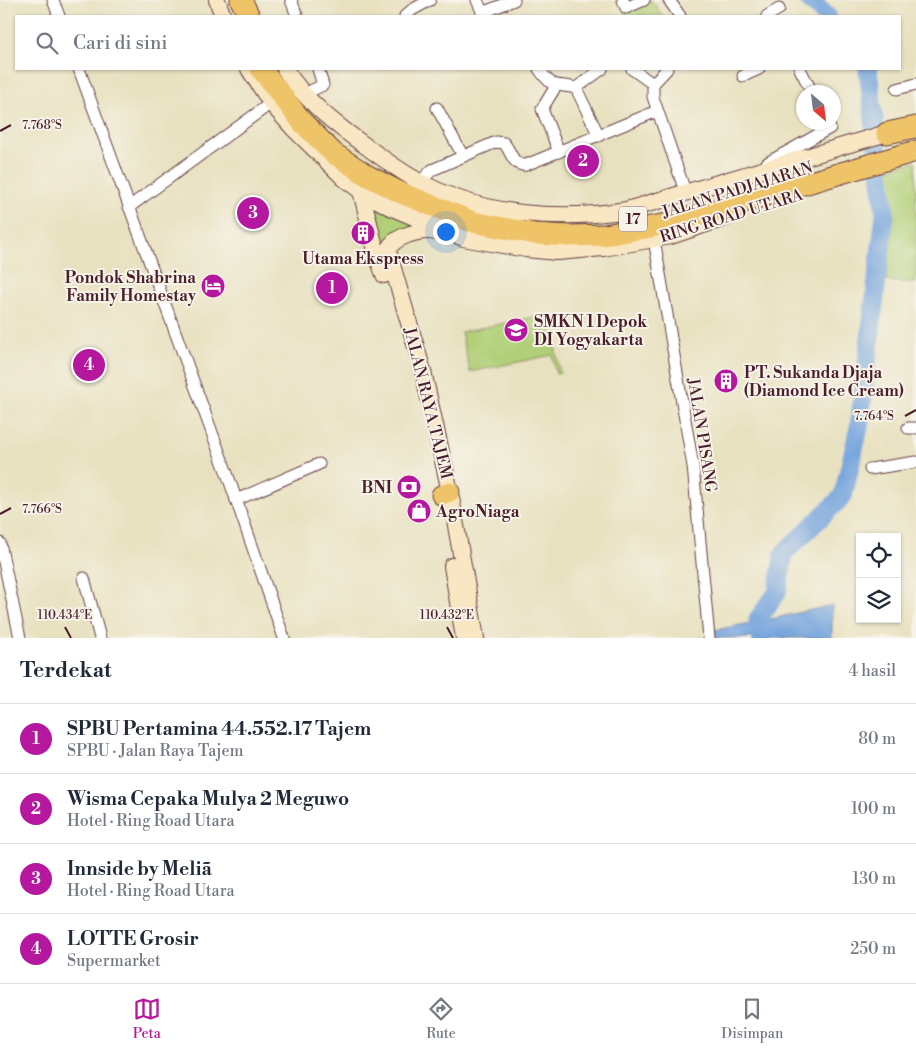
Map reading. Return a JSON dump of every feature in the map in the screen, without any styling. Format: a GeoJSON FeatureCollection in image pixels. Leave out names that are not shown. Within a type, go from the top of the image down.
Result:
{"type":"FeatureCollection","features":[{"type":"Feature","properties":{"kind":"highway"},"geometry":{"type":"LineString","coordinates":[[227,0],[234,15]]}},
{"type":"Feature","properties":{"kind":"highway"},"geometry":{"type":"LineString","coordinates":[[241,0],[248,15]]}},
{"type":"Feature","properties":{"kind":"highway","name":"JALAN PADJAJARAN"},"geometry":{"type":"LineString","coordinates":[[262,70],[303,123],[333,153],[368,176],[401,193],[473,222],[535,234],[604,235],[668,224],[748,205],[854,160]]}},
{"type":"Feature","properties":{"kind":"highway","name":"JALAN PADJAJARAN"},"geometry":{"type":"LineString","coordinates":[[277,70],[313,114],[343,143],[377,168],[410,185],[473,211],[536,224],[600,224],[632,219],[892,150],[916,150]]}},
{"type":"Feature","properties":{"kind":"highway"},"geometry":{"type":"LineString","coordinates":[[892,150],[916,127]]}},
{"type":"Feature","properties":{"kind":"highway","name":"JALAN PADJAJARAN"},"geometry":{"type":"LineString","coordinates":[[892,150],[916,136]]}},
{"type":"Feature","properties":{"kind":"street"},"geometry":{"type":"LineString","coordinates":[[53,0],[59,15]]}},
{"type":"Feature","properties":{"kind":"street"},"geometry":{"type":"LineString","coordinates":[[217,0],[223,15]]}},
{"type":"Feature","properties":{"kind":"street"},"geometry":{"type":"LineString","coordinates":[[252,0],[259,15]]}},
{"type":"Feature","properties":{"kind":"street"},"geometry":{"type":"LineString","coordinates":[[291,0],[297,15]]}},
{"type":"Feature","properties":{"kind":"street"},"geometry":{"type":"LineString","coordinates":[[408,9],[430,0]]}},
{"type":"Feature","properties":{"kind":"street"},"geometry":{"type":"LineString","coordinates":[[477,0],[483,15],[514,0]]}},
{"type":"Feature","properties":{"kind":"street"},"geometry":{"type":"LineString","coordinates":[[623,0],[626,8],[644,0]]}},
{"type":"Feature","properties":{"kind":"street"},"geometry":{"type":"LineString","coordinates":[[672,1],[679,15]]}},
{"type":"Feature","properties":{"kind":"street"},"geometry":{"type":"LineString","coordinates":[[769,15],[779,9]]}},
{"type":"Feature","properties":{"kind":"street"},"geometry":{"type":"LineString","coordinates":[[79,70],[236,500],[284,638]]}},
{"type":"Feature","properties":{"kind":"street","name":"RING ROAD UTARA"},"geometry":{"type":"LineString","coordinates":[[250,70],[272,103],[323,158],[361,191],[390,207],[463,238],[526,249],[557,252],[603,248],[671,236],[748,205]]}},
{"type":"Feature","properties":{"kind":"street","name":"RING ROAD UTARA"},"geometry":{"type":"LineString","coordinates":[[286,70],[304,94],[347,133],[422,184],[482,205],[523,212],[557,215],[598,214],[627,210],[744,176],[854,160]]}},
{"type":"Feature","properties":{"kind":"street"},"geometry":{"type":"LineString","coordinates":[[304,94],[323,85],[318,70]]}},
{"type":"Feature","properties":{"kind":"street"},"geometry":{"type":"LineString","coordinates":[[540,70],[556,86],[576,88],[601,70]]}},
{"type":"Feature","properties":{"kind":"street"},"geometry":{"type":"LineString","coordinates":[[633,70],[652,84],[656,111],[686,194]]}},
{"type":"Feature","properties":{"kind":"street"},"geometry":{"type":"LineString","coordinates":[[652,84],[666,70]]}},
{"type":"Feature","properties":{"kind":"street"},"geometry":{"type":"LineString","coordinates":[[743,76],[757,70]]}},
{"type":"Feature","properties":{"kind":"street"},"geometry":{"type":"LineString","coordinates":[[801,70],[808,85]]}},
{"type":"Feature","properties":{"kind":"street"},"geometry":{"type":"LineString","coordinates":[[897,89],[916,84]]}},
{"type":"Feature","properties":{"kind":"street"},"geometry":{"type":"LineString","coordinates":[[556,86],[542,109],[559,152]]}},
{"type":"Feature","properties":{"kind":"street"},"geometry":{"type":"LineString","coordinates":[[576,88],[599,136]]}},
{"type":"Feature","properties":{"kind":"street"},"geometry":{"type":"LineString","coordinates":[[129,207],[272,103]]}},
{"type":"Feature","properties":{"kind":"street"},"geometry":{"type":"LineString","coordinates":[[437,108],[463,156]]}},
{"type":"Feature","properties":{"kind":"street"},"geometry":{"type":"LineString","coordinates":[[422,184],[425,176],[432,170],[496,142],[501,141],[507,146],[516,163],[521,165],[599,136],[656,111]]}},
{"type":"Feature","properties":{"kind":"street"},"geometry":{"type":"LineString","coordinates":[[744,176],[826,130]]}},
{"type":"Feature","properties":{"kind":"street"},"geometry":{"type":"LineString","coordinates":[[892,150],[916,159]]}},
{"type":"Feature","properties":{"kind":"street","name":"JALAN RAYA TAJEM"},"geometry":{"type":"LineString","coordinates":[[361,191],[377,255],[416,373],[446,494],[464,638]]}},
{"type":"Feature","properties":{"kind":"street","name":"JALAN RAYA TAJEM"},"geometry":{"type":"LineString","coordinates":[[463,238],[430,231],[413,234],[395,241],[390,245],[388,251],[423,371],[476,638]]}},
{"type":"Feature","properties":{"kind":"street","name":"JALAN PISANG"},"geometry":{"type":"LineString","coordinates":[[654,239],[694,466],[709,638]]}},
{"type":"Feature","properties":{"kind":"street"},"geometry":{"type":"LineString","coordinates":[[870,470],[916,462]]}},
{"type":"Feature","properties":{"kind":"street"},"geometry":{"type":"LineString","coordinates":[[236,500],[318,464]]}},
{"type":"Feature","properties":{"kind":"street"},"geometry":{"type":"LineString","coordinates":[[0,543],[20,638]]}},
{"type":"Feature","properties":{"kind":"street"},"geometry":{"type":"LineString","coordinates":[[84,578],[100,638]]}},
{"type":"Feature","properties":{"kind":"green space"},"geometry":{"type":"Polygon","coordinates":[[[651,0],[662,15],[624,15],[625,9],[651,0]]]}},
{"type":"Feature","properties":{"kind":"green space"},"geometry":{"type":"Polygon","coordinates":[[[916,161],[916,283],[886,281],[891,216],[882,171],[916,161]]]}},
{"type":"Feature","properties":{"kind":"green space"},"geometry":{"type":"Polygon","coordinates":[[[365,196],[429,229],[386,254],[365,196]]]}},
{"type":"Feature","properties":{"kind":"green space"},"geometry":{"type":"Polygon","coordinates":[[[549,314],[560,373],[556,374],[552,355],[470,372],[461,332],[549,314]]]}},
{"type":"Feature","properties":{"kind":"water"},"geometry":{"type":"Polygon","coordinates":[[[832,605],[832,638],[770,638],[767,620],[832,605]]]}},
{"type":"Feature","properties":{"kind":"water"},"geometry":{"type":"Polygon","coordinates":[[[755,622],[758,638],[711,638],[710,631],[755,622]]]}},
{"type":"Feature","properties":{"kind":"waterway"},"geometry":{"type":"LineString","coordinates":[[809,0],[826,15]]}},
{"type":"Feature","properties":{"kind":"waterway"},"geometry":{"type":"LineString","coordinates":[[761,638],[758,619],[777,593],[784,553],[843,496],[859,427],[885,214],[868,70]]}},
{"type":"Feature","properties":{"kind":"place","name":"Wisma Cepaka Mulya 2 Meguwo"},"geometry":{"type":"Point","coordinates":[583,161]}},
{"type":"Feature","properties":{"kind":"place","name":"Innside by Meliã"},"geometry":{"type":"Point","coordinates":[253,213]}},
{"type":"Feature","properties":{"kind":"place","name":"Utama Ekspress"},"geometry":{"type":"Point","coordinates":[363,233]}},
{"type":"Feature","properties":{"kind":"place","name":"Pondok Shabrina Family Homestay"},"geometry":{"type":"Point","coordinates":[213,286]}},
{"type":"Feature","properties":{"kind":"place","name":"SPBU Pertamina 44.552.17 Tajem"},"geometry":{"type":"Point","coordinates":[332,288]}},
{"type":"Feature","properties":{"kind":"place","name":"SMKN 1 Depok DI Yogyakarta"},"geometry":{"type":"Point","coordinates":[516,330]}},
{"type":"Feature","properties":{"kind":"place","name":"LOTTE Grosir"},"geometry":{"type":"Point","coordinates":[89,365]}},
{"type":"Feature","properties":{"kind":"place","name":"PT. Sukanda Djaja (Diamond Ice Cream)"},"geometry":{"type":"Point","coordinates":[726,381]}},
{"type":"Feature","properties":{"kind":"place","name":"BNI"},"geometry":{"type":"Point","coordinates":[409,487]}},
{"type":"Feature","properties":{"kind":"place","name":"AgroNiaga"},"geometry":{"type":"Point","coordinates":[419,511]}}]}
